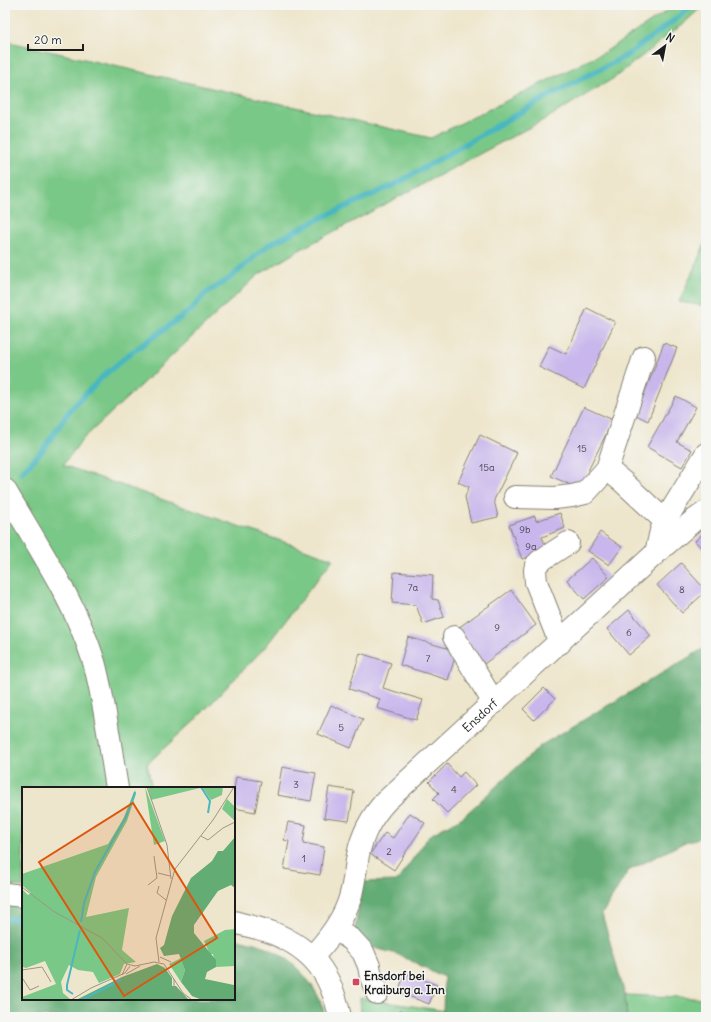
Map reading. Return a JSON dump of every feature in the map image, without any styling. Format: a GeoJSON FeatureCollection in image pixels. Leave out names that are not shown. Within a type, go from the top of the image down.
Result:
{"type":"FeatureCollection","features":[{"type":"Feature","properties":{"kind":"street"},"geometry":{"type":"LineString","coordinates":[[515,497],[555,498],[585,493],[607,469],[644,357]]}},
{"type":"Feature","properties":{"kind":"street"},"geometry":{"type":"LineString","coordinates":[[656,553],[661,530],[665,522],[706,454]]}},
{"type":"Feature","properties":{"kind":"street"},"geometry":{"type":"LineString","coordinates":[[607,469],[665,522]]}},
{"type":"Feature","properties":{"kind":"street"},"geometry":{"type":"LineString","coordinates":[[5,490],[68,600],[94,662],[117,787]]}},
{"type":"Feature","properties":{"kind":"street","name":"Ensdorf"},"geometry":{"type":"LineString","coordinates":[[312,957],[336,929],[348,903],[358,853],[376,812],[386,801],[656,553],[706,512]]}},
{"type":"Feature","properties":{"kind":"street"},"geometry":{"type":"LineString","coordinates":[[560,642],[536,582],[535,570],[536,565],[540,561],[568,543]]}},
{"type":"Feature","properties":{"kind":"street"},"geometry":{"type":"LineString","coordinates":[[454,637],[494,703]]}},
{"type":"Feature","properties":{"kind":"street"},"geometry":{"type":"LineString","coordinates":[[5,894],[22,896]]}},
{"type":"Feature","properties":{"kind":"street"},"geometry":{"type":"LineString","coordinates":[[235,922],[271,932],[286,939],[312,957],[326,974],[332,987],[340,1017]]}},
{"type":"Feature","properties":{"kind":"street"},"geometry":{"type":"LineString","coordinates":[[336,929],[352,940],[363,952],[377,993]]}},
{"type":"Feature","properties":{"kind":"green space"},"geometry":{"type":"Polygon","coordinates":[[[674,5],[704,5],[683,24],[614,78],[549,117],[301,249],[258,275],[82,440],[63,465],[333,559],[266,646],[202,713],[147,764],[152,787],[22,787],[22,887],[5,885],[5,41],[431,138],[605,52],[674,5]]]}},
{"type":"Feature","properties":{"kind":"green space"},"geometry":{"type":"Polygon","coordinates":[[[706,241],[706,306],[679,302],[706,241]]]}},
{"type":"Feature","properties":{"kind":"green space"},"geometry":{"type":"Polygon","coordinates":[[[706,647],[706,836],[685,842],[628,871],[602,914],[625,995],[627,1017],[443,1017],[444,977],[397,954],[367,946],[355,929],[363,882],[397,881],[430,835],[463,817],[540,746],[706,647]]]}},
{"type":"Feature","properties":{"kind":"green space"},"geometry":{"type":"Polygon","coordinates":[[[5,902],[22,904],[22,1000],[235,1000],[235,938],[266,947],[280,954],[289,961],[298,969],[312,986],[318,996],[325,1017],[5,1017],[5,902]]]}},
{"type":"Feature","properties":{"kind":"green space"},"geometry":{"type":"Polygon","coordinates":[[[625,995],[706,999],[706,1017],[627,1017],[625,995]]]}},
{"type":"Feature","properties":{"kind":"green space"},"geometry":{"type":"Polygon","coordinates":[[[360,998],[445,1011],[443,1017],[361,1017],[360,998]]]}},
{"type":"Feature","properties":{"kind":"building"},"geometry":{"type":"Polygon","coordinates":[[[587,308],[615,322],[584,389],[539,367],[549,346],[566,354],[587,308]]]}},
{"type":"Feature","properties":{"kind":"building"},"geometry":{"type":"Polygon","coordinates":[[[664,343],[677,348],[648,421],[636,415],[664,343]]]}},
{"type":"Feature","properties":{"kind":"building"},"geometry":{"type":"Polygon","coordinates":[[[676,396],[696,407],[677,442],[692,450],[682,467],[647,447],[676,396]]]}},
{"type":"Feature","properties":{"kind":"building"},"geometry":{"type":"Polygon","coordinates":[[[584,407],[613,420],[579,489],[551,476],[584,407]]]}},
{"type":"Feature","properties":{"kind":"building"},"geometry":{"type":"Polygon","coordinates":[[[480,435],[517,453],[494,500],[498,517],[471,523],[465,497],[469,487],[458,482],[480,435]]]}},
{"type":"Feature","properties":{"kind":"building"},"geometry":{"type":"Polygon","coordinates":[[[560,513],[565,528],[542,537],[547,551],[522,559],[509,525],[535,516],[536,521],[560,513]]]}},
{"type":"Feature","properties":{"kind":"building"},"geometry":{"type":"Polygon","coordinates":[[[706,531],[706,553],[695,541],[706,531]]]}},
{"type":"Feature","properties":{"kind":"building"},"geometry":{"type":"Polygon","coordinates":[[[600,532],[622,547],[609,565],[588,551],[600,532]]]}},
{"type":"Feature","properties":{"kind":"building"},"geometry":{"type":"Polygon","coordinates":[[[592,558],[609,577],[584,599],[567,580],[592,558]]]}},
{"type":"Feature","properties":{"kind":"building"},"geometry":{"type":"Polygon","coordinates":[[[681,563],[702,586],[706,582],[706,599],[702,595],[682,613],[657,585],[681,563]]]}},
{"type":"Feature","properties":{"kind":"building"},"geometry":{"type":"Polygon","coordinates":[[[394,572],[433,575],[432,599],[438,600],[444,617],[423,624],[416,605],[392,603],[394,572]]]}},
{"type":"Feature","properties":{"kind":"building"},"geometry":{"type":"Polygon","coordinates":[[[511,590],[536,625],[484,664],[458,628],[511,590]]]}},
{"type":"Feature","properties":{"kind":"building"},"geometry":{"type":"Polygon","coordinates":[[[629,610],[651,636],[629,655],[607,629],[629,610]]]}},
{"type":"Feature","properties":{"kind":"building"},"geometry":{"type":"Polygon","coordinates":[[[408,637],[457,651],[448,680],[400,665],[408,637]]]}},
{"type":"Feature","properties":{"kind":"building"},"geometry":{"type":"Polygon","coordinates":[[[360,653],[391,663],[383,688],[423,700],[416,720],[377,708],[380,699],[349,689],[360,653]]]}},
{"type":"Feature","properties":{"kind":"building"},"geometry":{"type":"Polygon","coordinates":[[[544,688],[555,699],[534,720],[523,709],[544,688]]]}},
{"type":"Feature","properties":{"kind":"building"},"geometry":{"type":"Polygon","coordinates":[[[331,705],[363,719],[351,748],[318,734],[331,705]]]}},
{"type":"Feature","properties":{"kind":"building"},"geometry":{"type":"Polygon","coordinates":[[[447,764],[459,777],[464,772],[476,785],[447,813],[433,799],[439,793],[429,782],[447,764]]]}},
{"type":"Feature","properties":{"kind":"building"},"geometry":{"type":"Polygon","coordinates":[[[282,767],[316,773],[311,801],[277,795],[282,767]]]}},
{"type":"Feature","properties":{"kind":"building"},"geometry":{"type":"Polygon","coordinates":[[[236,777],[261,781],[255,812],[235,808],[234,787],[236,777]]]}},
{"type":"Feature","properties":{"kind":"building"},"geometry":{"type":"Polygon","coordinates":[[[329,787],[354,791],[349,821],[324,818],[329,787]]]}},
{"type":"Feature","properties":{"kind":"building"},"geometry":{"type":"Polygon","coordinates":[[[410,813],[425,823],[394,870],[370,854],[385,833],[393,838],[410,813]]]}},
{"type":"Feature","properties":{"kind":"building"},"geometry":{"type":"Polygon","coordinates":[[[288,822],[306,825],[303,843],[324,847],[320,875],[284,869],[289,841],[284,840],[288,822]]]}},
{"type":"Feature","properties":{"kind":"building"},"geometry":{"type":"Polygon","coordinates":[[[405,973],[437,985],[429,1004],[398,992],[405,973]]]}},
{"type":"Feature","properties":{"kind":"building"},"geometry":{"type":"Polygon","coordinates":[[[400,1011],[416,1014],[415,1017],[399,1017],[400,1011]]]}},
{"type":"Feature","properties":{"kind":"waterway"},"geometry":{"type":"LineString","coordinates":[[21,473],[42,451],[70,410],[102,377],[128,355],[191,310],[206,293],[229,279],[268,245],[319,219],[396,184],[552,94],[626,56],[692,5]]}},
{"type":"Feature","properties":{"kind":"waterway"},"geometry":{"type":"LineString","coordinates":[[5,918],[22,920]]}},
{"type":"Feature","properties":{"kind":"place","name":"Ensdorf bei Kraiburg a. Inn"},"geometry":{"type":"Point","coordinates":[356,982]}}]}
